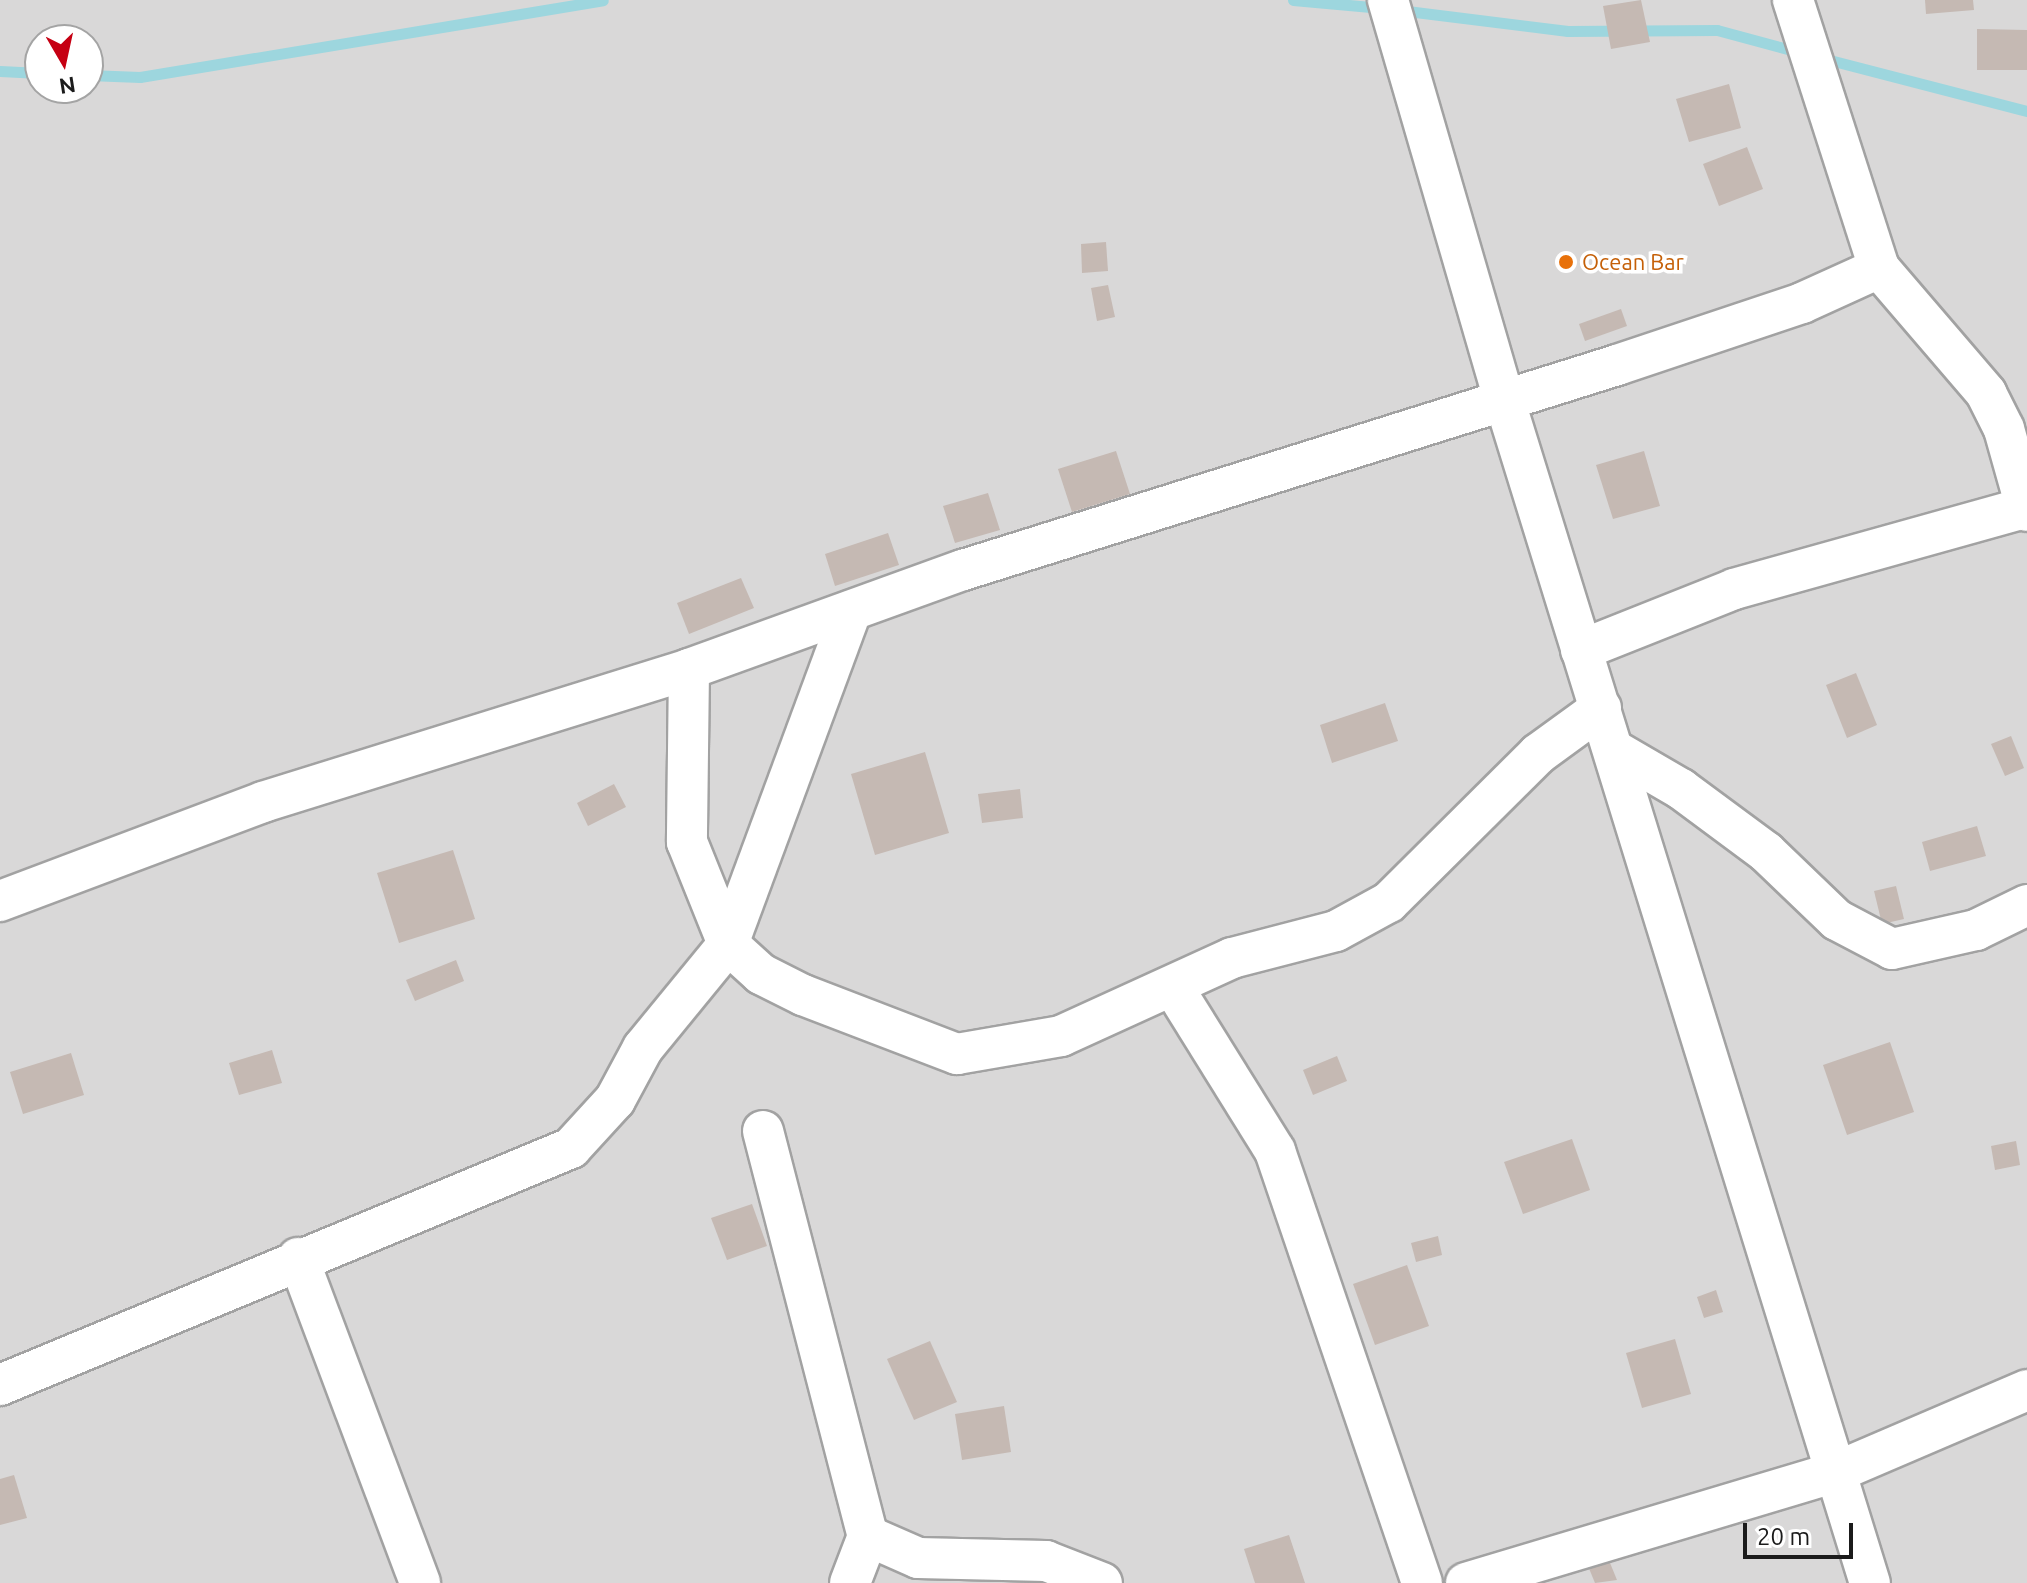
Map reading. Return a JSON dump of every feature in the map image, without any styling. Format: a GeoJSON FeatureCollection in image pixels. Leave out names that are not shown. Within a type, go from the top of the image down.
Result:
{"type":"FeatureCollection","features":[{"type":"Feature","properties":{"kind":"street"},"geometry":{"type":"LineString","coordinates":[[1388,0],[1505,402],[1870,1583]]}},
{"type":"Feature","properties":{"kind":"street"},"geometry":{"type":"LineString","coordinates":[[1581,650],[1734,589],[2027,509],[2004,429],[1986,393],[1879,268],[1793,0]]}},
{"type":"Feature","properties":{"kind":"street"},"geometry":{"type":"LineString","coordinates":[[1805,41],[1818,37],[1821,24],[1816,0]]}},
{"type":"Feature","properties":{"kind":"street"},"geometry":{"type":"LineString","coordinates":[[0,901],[263,802],[689,669],[851,611],[1505,402],[1802,303],[1879,268]]}},
{"type":"Feature","properties":{"kind":"street"},"geometry":{"type":"LineString","coordinates":[[0,1385],[298,1258],[571,1148],[615,1100],[643,1048],[728,944],[851,611]]}},
{"type":"Feature","properties":{"kind":"street"},"geometry":{"type":"LineString","coordinates":[[689,669],[687,842],[728,944],[761,974],[803,995],[957,1054],[1061,1036],[1232,958],[1336,931],[1389,902],[1538,754],[1601,708]]}},
{"type":"Feature","properties":{"kind":"street"},"geometry":{"type":"LineString","coordinates":[[1614,750],[1681,789],[1766,852],[1837,920],[1892,949],[1976,930],[2027,905]]}},
{"type":"Feature","properties":{"kind":"street"},"geometry":{"type":"LineString","coordinates":[[1173,987],[1275,1151],[1422,1583]]}},
{"type":"Feature","properties":{"kind":"street"},"geometry":{"type":"LineString","coordinates":[[763,1131],[868,1536],[850,1583]]}},
{"type":"Feature","properties":{"kind":"street"},"geometry":{"type":"LineString","coordinates":[[298,1258],[420,1583]]}},
{"type":"Feature","properties":{"kind":"street"},"geometry":{"type":"LineString","coordinates":[[1466,1583],[1836,1472],[2027,1390]]}},
{"type":"Feature","properties":{"kind":"street"},"geometry":{"type":"LineString","coordinates":[[868,1536],[918,1558],[1046,1561],[1102,1583]]}},
{"type":"Feature","properties":{"kind":"shaded area"},"geometry":{"type":"Polygon","coordinates":[[[0,0],[2027,0],[2027,1583],[0,1583],[0,0]]]}},
{"type":"Feature","properties":{"kind":"building"},"geometry":{"type":"Polygon","coordinates":[[[1641,0],[1650,42],[1611,49],[1603,6],[1641,0]]]}},
{"type":"Feature","properties":{"kind":"building"},"geometry":{"type":"Polygon","coordinates":[[[1925,0],[1973,0],[1974,10],[1926,14],[1925,0]]]}},
{"type":"Feature","properties":{"kind":"building"},"geometry":{"type":"Polygon","coordinates":[[[1977,29],[2027,30],[2027,70],[1977,70],[1977,29]]]}},
{"type":"Feature","properties":{"kind":"building"},"geometry":{"type":"Polygon","coordinates":[[[1729,84],[1741,128],[1689,142],[1676,99],[1729,84]]]}},
{"type":"Feature","properties":{"kind":"building"},"geometry":{"type":"Polygon","coordinates":[[[1747,147],[1763,189],[1719,206],[1703,164],[1747,147]]]}},
{"type":"Feature","properties":{"kind":"building"},"geometry":{"type":"Polygon","coordinates":[[[1106,242],[1108,271],[1082,273],[1081,244],[1106,242]]]}},
{"type":"Feature","properties":{"kind":"building"},"geometry":{"type":"Polygon","coordinates":[[[1108,285],[1115,317],[1097,321],[1091,288],[1108,285]]]}},
{"type":"Feature","properties":{"kind":"building"},"geometry":{"type":"Polygon","coordinates":[[[1621,309],[1627,326],[1585,341],[1579,324],[1621,309]]]}},
{"type":"Feature","properties":{"kind":"building"},"geometry":{"type":"Polygon","coordinates":[[[1116,451],[1130,494],[1072,512],[1058,469],[1116,451]]]}},
{"type":"Feature","properties":{"kind":"building"},"geometry":{"type":"Polygon","coordinates":[[[1644,451],[1660,506],[1613,519],[1596,465],[1644,451]]]}},
{"type":"Feature","properties":{"kind":"building"},"geometry":{"type":"Polygon","coordinates":[[[988,493],[1000,530],[955,543],[943,506],[988,493]]]}},
{"type":"Feature","properties":{"kind":"building"},"geometry":{"type":"Polygon","coordinates":[[[888,533],[899,565],[835,586],[825,554],[888,533]]]}},
{"type":"Feature","properties":{"kind":"building"},"geometry":{"type":"Polygon","coordinates":[[[741,578],[754,608],[689,634],[677,603],[741,578]]]}},
{"type":"Feature","properties":{"kind":"building"},"geometry":{"type":"Polygon","coordinates":[[[1856,673],[1877,725],[1847,738],[1826,685],[1856,673]]]}},
{"type":"Feature","properties":{"kind":"building"},"geometry":{"type":"Polygon","coordinates":[[[1385,703],[1398,741],[1332,763],[1320,725],[1385,703]]]}},
{"type":"Feature","properties":{"kind":"building"},"geometry":{"type":"Polygon","coordinates":[[[2011,736],[2024,768],[2005,776],[1991,744],[2011,736]]]}},
{"type":"Feature","properties":{"kind":"building"},"geometry":{"type":"Polygon","coordinates":[[[925,752],[949,833],[875,855],[851,774],[925,752]]]}},
{"type":"Feature","properties":{"kind":"building"},"geometry":{"type":"Polygon","coordinates":[[[614,784],[626,807],[588,826],[577,803],[614,784]]]}},
{"type":"Feature","properties":{"kind":"building"},"geometry":{"type":"Polygon","coordinates":[[[1020,789],[1023,818],[982,823],[978,794],[1020,789]]]}},
{"type":"Feature","properties":{"kind":"building"},"geometry":{"type":"Polygon","coordinates":[[[1977,826],[1986,856],[1930,871],[1922,842],[1977,826]]]}},
{"type":"Feature","properties":{"kind":"building"},"geometry":{"type":"Polygon","coordinates":[[[453,850],[475,919],[399,943],[377,873],[453,850]]]}},
{"type":"Feature","properties":{"kind":"building"},"geometry":{"type":"Polygon","coordinates":[[[1896,886],[1904,919],[1882,924],[1874,891],[1896,886]]]}},
{"type":"Feature","properties":{"kind":"building"},"geometry":{"type":"Polygon","coordinates":[[[456,960],[464,981],[415,1001],[406,980],[456,960]]]}},
{"type":"Feature","properties":{"kind":"building"},"geometry":{"type":"Polygon","coordinates":[[[1890,1042],[1914,1112],[1847,1135],[1823,1065],[1890,1042]]]}},
{"type":"Feature","properties":{"kind":"building"},"geometry":{"type":"Polygon","coordinates":[[[272,1050],[282,1083],[239,1095],[229,1063],[272,1050]]]}},
{"type":"Feature","properties":{"kind":"building"},"geometry":{"type":"Polygon","coordinates":[[[71,1053],[84,1095],[23,1114],[10,1072],[71,1053]]]}},
{"type":"Feature","properties":{"kind":"building"},"geometry":{"type":"Polygon","coordinates":[[[1337,1056],[1347,1081],[1313,1095],[1303,1070],[1337,1056]]]}},
{"type":"Feature","properties":{"kind":"building"},"geometry":{"type":"Polygon","coordinates":[[[1572,1139],[1590,1190],[1523,1214],[1504,1162],[1572,1139]]]}},
{"type":"Feature","properties":{"kind":"building"},"geometry":{"type":"Polygon","coordinates":[[[2016,1141],[2020,1165],[1995,1170],[1991,1146],[2016,1141]]]}},
{"type":"Feature","properties":{"kind":"building"},"geometry":{"type":"Polygon","coordinates":[[[752,1204],[767,1246],[727,1260],[711,1218],[752,1204]]]}},
{"type":"Feature","properties":{"kind":"building"},"geometry":{"type":"Polygon","coordinates":[[[1438,1236],[1442,1255],[1416,1262],[1411,1243],[1438,1236]]]}},
{"type":"Feature","properties":{"kind":"building"},"geometry":{"type":"Polygon","coordinates":[[[1407,1265],[1429,1326],[1375,1345],[1353,1284],[1407,1265]]]}},
{"type":"Feature","properties":{"kind":"building"},"geometry":{"type":"Polygon","coordinates":[[[1716,1290],[1723,1312],[1704,1318],[1697,1297],[1716,1290]]]}},
{"type":"Feature","properties":{"kind":"building"},"geometry":{"type":"Polygon","coordinates":[[[1675,1339],[1691,1394],[1642,1408],[1626,1353],[1675,1339]]]}},
{"type":"Feature","properties":{"kind":"building"},"geometry":{"type":"Polygon","coordinates":[[[930,1341],[957,1402],[914,1420],[887,1359],[930,1341]]]}},
{"type":"Feature","properties":{"kind":"building"},"geometry":{"type":"Polygon","coordinates":[[[1004,1406],[1011,1452],[962,1460],[955,1414],[1004,1406]]]}},
{"type":"Feature","properties":{"kind":"building"},"geometry":{"type":"Polygon","coordinates":[[[14,1475],[27,1518],[0,1525],[0,1479],[14,1475]]]}},
{"type":"Feature","properties":{"kind":"building"},"geometry":{"type":"Polygon","coordinates":[[[1289,1535],[1305,1583],[1255,1583],[1244,1549],[1289,1535]]]}},
{"type":"Feature","properties":{"kind":"building"},"geometry":{"type":"Polygon","coordinates":[[[1608,1558],[1617,1580],[1595,1583],[1588,1566],[1608,1558]]]}},
{"type":"Feature","properties":{"kind":"waterway"},"geometry":{"type":"LineString","coordinates":[[104,76],[140,77],[603,0]]}},
{"type":"Feature","properties":{"kind":"waterway"},"geometry":{"type":"LineString","coordinates":[[1293,0],[1382,8]]}},
{"type":"Feature","properties":{"kind":"waterway"},"geometry":{"type":"LineString","coordinates":[[1399,10],[1568,31],[1717,30],[1802,53]]}},
{"type":"Feature","properties":{"kind":"waterway"},"geometry":{"type":"LineString","coordinates":[[1822,58],[2027,111]]}},
{"type":"Feature","properties":{"kind":"waterway"},"geometry":{"type":"LineString","coordinates":[[0,71],[24,72]]}},
{"type":"Feature","properties":{"kind":"place","name":"Ocean Bar"},"geometry":{"type":"Point","coordinates":[1566,262]}}]}
